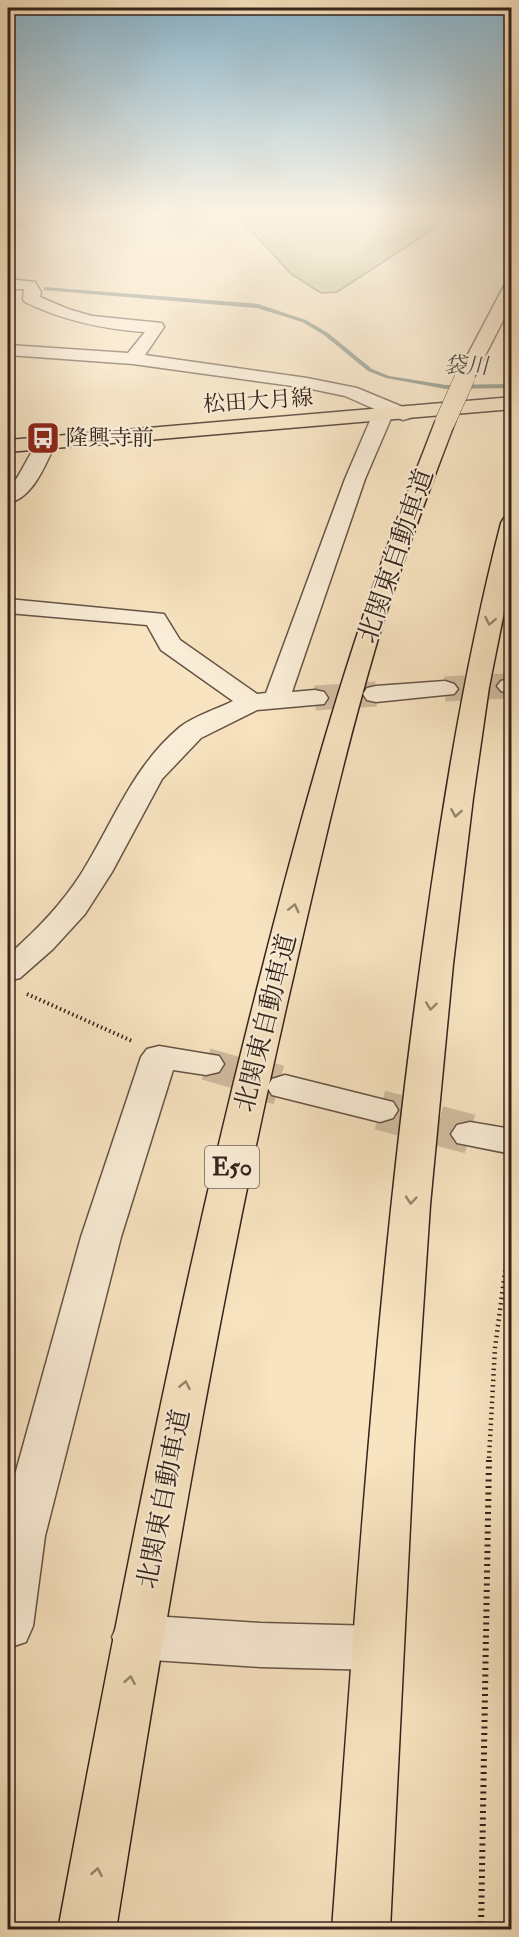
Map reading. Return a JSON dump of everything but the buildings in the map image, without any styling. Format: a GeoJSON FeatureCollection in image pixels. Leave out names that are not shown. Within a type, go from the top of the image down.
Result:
{"type":"FeatureCollection","features":[{"type":"Feature","properties":{"kind":"main road","name":"北関東自動車道"},"geometry":{"type":"LineString","coordinates":[[87,1929],[137,1637],[185,1384],[242,1118],[321,799],[356,672],[396,550],[445,422],[465,377],[503,303]]}},
{"type":"Feature","properties":{"kind":"main road","name":"松田大月線"},"geometry":{"type":"LineString","coordinates":[[8,446],[512,404]]}},
{"type":"Feature","properties":{"kind":"main road"},"geometry":{"type":"LineString","coordinates":[[361,1929],[395,1387],[421,1088],[455,814],[482,666],[512,523]]}},
{"type":"Feature","properties":{"kind":"street"},"geometry":{"type":"LineString","coordinates":[[39,303],[54,311],[105,325],[156,327],[149,340],[132,358]]}},
{"type":"Feature","properties":{"kind":"street"},"geometry":{"type":"LineString","coordinates":[[8,350],[132,358],[222,369],[350,392],[392,415],[355,478],[264,701]]}},
{"type":"Feature","properties":{"kind":"street"},"geometry":{"type":"LineString","coordinates":[[8,497],[26,481],[46,443]]}},
{"type":"Feature","properties":{"kind":"street"},"geometry":{"type":"LineString","coordinates":[[8,606],[155,620],[170,645],[264,701]]}},
{"type":"Feature","properties":{"kind":"street"},"geometry":{"type":"LineString","coordinates":[[376,694],[446,689]]}},
{"type":"Feature","properties":{"kind":"street"},"geometry":{"type":"LineString","coordinates":[[13,980],[42,942],[74,907],[97,872],[150,776],[168,754],[191,732],[264,701],[315,698]]}},
{"type":"Feature","properties":{"kind":"street"},"geometry":{"type":"LineString","coordinates":[[8,1626],[21,1536],[101,1237],[159,1057],[206,1064]]}},
{"type":"Feature","properties":{"kind":"street"},"geometry":{"type":"LineString","coordinates":[[285,1086],[380,1110]]}},
{"type":"Feature","properties":{"kind":"street"},"geometry":{"type":"LineString","coordinates":[[470,1134],[512,1142]]}},
{"type":"Feature","properties":{"kind":"street"},"geometry":{"type":"LineString","coordinates":[[137,1637],[260,1645],[378,1648]]}},
{"type":"Feature","properties":{"kind":"path"},"geometry":{"type":"LineString","coordinates":[[13,980],[159,1057]]}},
{"type":"Feature","properties":{"kind":"path"},"geometry":{"type":"LineString","coordinates":[[481,1929],[489,1436],[495,1348],[512,1219]]}},
{"type":"Feature","properties":{"kind":"waterway","name":"袋川"},"geometry":{"type":"LineString","coordinates":[[225,303],[258,306],[304,321],[326,334],[370,370],[388,377],[446,387],[512,386]]}},
{"type":"Feature","properties":{"kind":"tunnel"},"geometry":{"type":"LineString","coordinates":[[445,689],[510,686]]}},
{"type":"Feature","properties":{"kind":"tunnel"},"geometry":{"type":"LineString","coordinates":[[315,698],[376,694]]}},
{"type":"Feature","properties":{"kind":"tunnel"},"geometry":{"type":"LineString","coordinates":[[206,1064],[262,1080]]}},
{"type":"Feature","properties":{"kind":"tunnel"},"geometry":{"type":"LineString","coordinates":[[257,1079],[279,1085]]}},
{"type":"Feature","properties":{"kind":"tunnel"},"geometry":{"type":"LineString","coordinates":[[380,1110],[470,1134]]}},
{"type":"Feature","properties":{"kind":"place","name":"隆興寺前"},"geometry":{"type":"Point","coordinates":[43,438]}}]}
